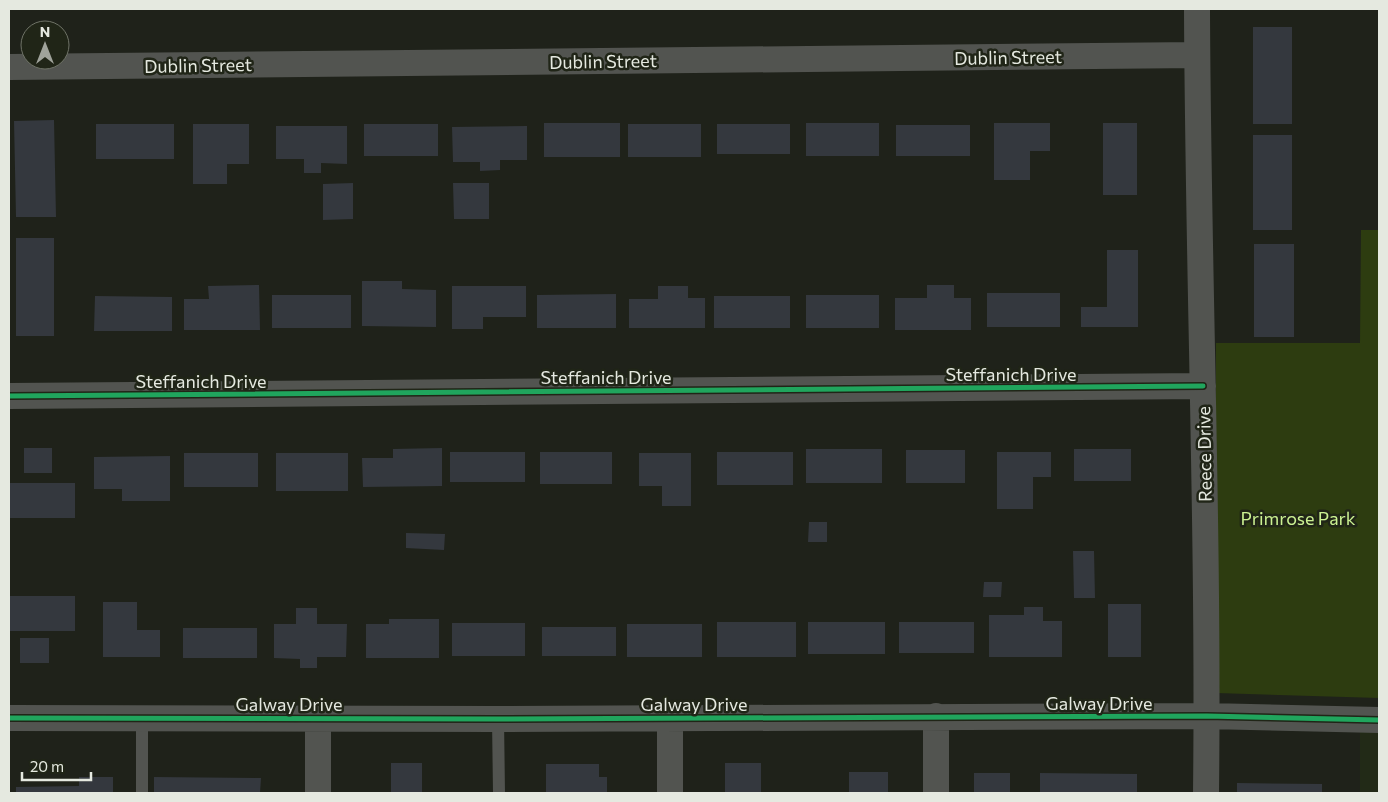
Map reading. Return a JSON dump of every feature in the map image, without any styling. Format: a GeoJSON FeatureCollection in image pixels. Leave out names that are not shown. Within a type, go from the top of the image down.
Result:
{"type":"FeatureCollection","features":[{"type":"Feature","properties":{"kind":"street","name":"Reece Drive"},"geometry":{"type":"LineString","coordinates":[[1197,9],[1207,716],[1206,793]]}},
{"type":"Feature","properties":{"kind":"street","name":"Dublin Street"},"geometry":{"type":"LineString","coordinates":[[9,67],[1197,55]]}},
{"type":"Feature","properties":{"kind":"street","name":"Steffanich Drive"},"geometry":{"type":"LineString","coordinates":[[9,396],[1203,386]]}},
{"type":"Feature","properties":{"kind":"street"},"geometry":{"type":"LineString","coordinates":[[936,716],[936,793]]}},
{"type":"Feature","properties":{"kind":"street","name":"Galway Drive"},"geometry":{"type":"LineString","coordinates":[[9,718],[318,717],[498,719],[1207,716],[1379,720]]}},
{"type":"Feature","properties":{"kind":"street"},"geometry":{"type":"LineString","coordinates":[[318,717],[318,793]]}},
{"type":"Feature","properties":{"kind":"street"},"geometry":{"type":"LineString","coordinates":[[670,718],[670,793]]}},
{"type":"Feature","properties":{"kind":"lane"},"geometry":{"type":"LineString","coordinates":[[142,719],[142,793]]}},
{"type":"Feature","properties":{"kind":"lane"},"geometry":{"type":"LineString","coordinates":[[498,719],[499,793]]}},
{"type":"Feature","properties":{"kind":"shaded area"},"geometry":{"type":"Polygon","coordinates":[[[1360,720],[1379,720],[1379,793],[1360,793],[1360,720]]]}},
{"type":"Feature","properties":{"kind":"green space","name":"Primrose Park"},"geometry":{"type":"Polygon","coordinates":[[[1361,230],[1379,230],[1379,698],[1216,693],[1216,343],[1360,343],[1361,230]]]}},
{"type":"Feature","properties":{"kind":"building"},"geometry":{"type":"Polygon","coordinates":[[[1253,27],[1292,27],[1292,124],[1253,124],[1253,27]]]}},
{"type":"Feature","properties":{"kind":"building"},"geometry":{"type":"Polygon","coordinates":[[[54,120],[56,217],[16,217],[14,121],[54,120]]]}},
{"type":"Feature","properties":{"kind":"building"},"geometry":{"type":"Polygon","coordinates":[[[544,123],[620,123],[620,157],[544,157],[544,123]]]}},
{"type":"Feature","properties":{"kind":"building"},"geometry":{"type":"Polygon","coordinates":[[[806,123],[879,123],[879,156],[806,156],[806,123]]]}},
{"type":"Feature","properties":{"kind":"building"},"geometry":{"type":"Polygon","coordinates":[[[994,123],[1050,123],[1050,151],[1030,151],[1030,180],[994,180],[994,123]]]}},
{"type":"Feature","properties":{"kind":"building"},"geometry":{"type":"Polygon","coordinates":[[[1103,123],[1137,123],[1137,195],[1103,195],[1103,123]]]}},
{"type":"Feature","properties":{"kind":"building"},"geometry":{"type":"Polygon","coordinates":[[[96,124],[174,124],[174,159],[96,159],[96,124]]]}},
{"type":"Feature","properties":{"kind":"building"},"geometry":{"type":"Polygon","coordinates":[[[193,124],[249,124],[249,164],[227,164],[227,184],[193,184],[193,124]]]}},
{"type":"Feature","properties":{"kind":"building"},"geometry":{"type":"Polygon","coordinates":[[[364,124],[438,124],[438,156],[364,156],[364,124]]]}},
{"type":"Feature","properties":{"kind":"building"},"geometry":{"type":"Polygon","coordinates":[[[628,124],[701,124],[701,157],[628,157],[628,124]]]}},
{"type":"Feature","properties":{"kind":"building"},"geometry":{"type":"Polygon","coordinates":[[[717,124],[790,124],[790,154],[717,154],[717,124]]]}},
{"type":"Feature","properties":{"kind":"building"},"geometry":{"type":"Polygon","coordinates":[[[896,125],[970,125],[970,156],[896,156],[896,125]]]}},
{"type":"Feature","properties":{"kind":"building"},"geometry":{"type":"Polygon","coordinates":[[[276,126],[347,126],[347,164],[321,163],[321,173],[304,173],[304,159],[276,159],[276,126]]]}},
{"type":"Feature","properties":{"kind":"building"},"geometry":{"type":"Polygon","coordinates":[[[527,126],[527,160],[500,160],[500,170],[480,171],[480,162],[453,162],[452,127],[527,126]]]}},
{"type":"Feature","properties":{"kind":"building"},"geometry":{"type":"Polygon","coordinates":[[[1253,135],[1292,135],[1292,230],[1253,230],[1253,135]]]}},
{"type":"Feature","properties":{"kind":"building"},"geometry":{"type":"Polygon","coordinates":[[[353,183],[353,219],[323,220],[323,184],[353,183]]]}},
{"type":"Feature","properties":{"kind":"building"},"geometry":{"type":"Polygon","coordinates":[[[453,183],[489,183],[489,219],[454,219],[453,183]]]}},
{"type":"Feature","properties":{"kind":"building"},"geometry":{"type":"Polygon","coordinates":[[[16,238],[54,238],[54,336],[16,336],[16,238]]]}},
{"type":"Feature","properties":{"kind":"building"},"geometry":{"type":"Polygon","coordinates":[[[1254,244],[1294,244],[1294,337],[1254,337],[1254,244]]]}},
{"type":"Feature","properties":{"kind":"building"},"geometry":{"type":"Polygon","coordinates":[[[1107,250],[1138,250],[1138,327],[1081,327],[1081,307],[1107,307],[1107,250]]]}},
{"type":"Feature","properties":{"kind":"building"},"geometry":{"type":"Polygon","coordinates":[[[362,281],[402,281],[402,289],[436,290],[436,327],[362,326],[362,281]]]}},
{"type":"Feature","properties":{"kind":"building"},"geometry":{"type":"Polygon","coordinates":[[[259,285],[260,330],[184,330],[184,299],[209,299],[208,286],[259,285]]]}},
{"type":"Feature","properties":{"kind":"building"},"geometry":{"type":"Polygon","coordinates":[[[927,285],[954,285],[954,298],[971,298],[971,330],[895,330],[895,298],[927,298],[927,285]]]}},
{"type":"Feature","properties":{"kind":"building"},"geometry":{"type":"Polygon","coordinates":[[[452,286],[526,286],[526,317],[483,317],[483,329],[452,329],[452,286]]]}},
{"type":"Feature","properties":{"kind":"building"},"geometry":{"type":"Polygon","coordinates":[[[658,286],[688,286],[688,298],[705,298],[705,328],[629,328],[629,299],[658,299],[658,286]]]}},
{"type":"Feature","properties":{"kind":"building"},"geometry":{"type":"Polygon","coordinates":[[[987,293],[1060,293],[1060,327],[987,327],[987,293]]]}},
{"type":"Feature","properties":{"kind":"building"},"geometry":{"type":"Polygon","coordinates":[[[616,294],[616,328],[537,328],[537,295],[616,294]]]}},
{"type":"Feature","properties":{"kind":"building"},"geometry":{"type":"Polygon","coordinates":[[[272,295],[351,295],[351,328],[272,328],[272,295]]]}},
{"type":"Feature","properties":{"kind":"building"},"geometry":{"type":"Polygon","coordinates":[[[806,295],[879,295],[879,328],[806,328],[806,295]]]}},
{"type":"Feature","properties":{"kind":"building"},"geometry":{"type":"Polygon","coordinates":[[[95,296],[172,297],[172,331],[94,331],[95,296]]]}},
{"type":"Feature","properties":{"kind":"building"},"geometry":{"type":"Polygon","coordinates":[[[714,296],[790,296],[790,328],[714,328],[714,296]]]}},
{"type":"Feature","properties":{"kind":"building"},"geometry":{"type":"Polygon","coordinates":[[[24,448],[52,448],[52,473],[24,473],[24,448]]]}},
{"type":"Feature","properties":{"kind":"building"},"geometry":{"type":"Polygon","coordinates":[[[442,448],[442,486],[363,487],[362,458],[393,458],[393,449],[442,448]]]}},
{"type":"Feature","properties":{"kind":"building"},"geometry":{"type":"Polygon","coordinates":[[[806,449],[882,449],[882,483],[806,483],[806,449]]]}},
{"type":"Feature","properties":{"kind":"building"},"geometry":{"type":"Polygon","coordinates":[[[1074,449],[1131,449],[1131,481],[1074,481],[1074,449]]]}},
{"type":"Feature","properties":{"kind":"building"},"geometry":{"type":"Polygon","coordinates":[[[906,450],[965,450],[965,483],[906,483],[906,450]]]}},
{"type":"Feature","properties":{"kind":"building"},"geometry":{"type":"Polygon","coordinates":[[[450,452],[525,452],[525,482],[450,482],[450,452]]]}},
{"type":"Feature","properties":{"kind":"building"},"geometry":{"type":"Polygon","coordinates":[[[540,452],[612,452],[612,484],[540,484],[540,452]]]}},
{"type":"Feature","properties":{"kind":"building"},"geometry":{"type":"Polygon","coordinates":[[[717,452],[793,452],[793,485],[717,485],[717,452]]]}},
{"type":"Feature","properties":{"kind":"building"},"geometry":{"type":"Polygon","coordinates":[[[997,452],[1051,452],[1051,477],[1033,477],[1033,509],[997,509],[997,452]]]}},
{"type":"Feature","properties":{"kind":"building"},"geometry":{"type":"Polygon","coordinates":[[[184,453],[258,453],[258,487],[184,487],[184,453]]]}},
{"type":"Feature","properties":{"kind":"building"},"geometry":{"type":"Polygon","coordinates":[[[276,453],[348,453],[348,491],[276,491],[276,453]]]}},
{"type":"Feature","properties":{"kind":"building"},"geometry":{"type":"Polygon","coordinates":[[[639,453],[691,453],[691,506],[662,506],[662,486],[639,486],[639,453]]]}},
{"type":"Feature","properties":{"kind":"building"},"geometry":{"type":"Polygon","coordinates":[[[170,456],[170,501],[122,501],[122,489],[94,489],[94,457],[170,456]]]}},
{"type":"Feature","properties":{"kind":"building"},"geometry":{"type":"Polygon","coordinates":[[[9,483],[75,483],[75,518],[9,518],[9,483]]]}},
{"type":"Feature","properties":{"kind":"building"},"geometry":{"type":"Polygon","coordinates":[[[809,522],[827,522],[827,542],[808,542],[809,522]]]}},
{"type":"Feature","properties":{"kind":"building"},"geometry":{"type":"Polygon","coordinates":[[[406,533],[445,534],[444,550],[406,548],[406,533]]]}},
{"type":"Feature","properties":{"kind":"building"},"geometry":{"type":"Polygon","coordinates":[[[1073,551],[1094,551],[1095,598],[1074,598],[1073,551]]]}},
{"type":"Feature","properties":{"kind":"building"},"geometry":{"type":"Polygon","coordinates":[[[984,582],[1002,582],[1001,597],[983,597],[984,582]]]}},
{"type":"Feature","properties":{"kind":"building"},"geometry":{"type":"Polygon","coordinates":[[[9,596],[75,596],[75,631],[9,631],[9,596]]]}},
{"type":"Feature","properties":{"kind":"building"},"geometry":{"type":"Polygon","coordinates":[[[103,602],[137,602],[137,630],[160,630],[160,657],[103,657],[103,602]]]}},
{"type":"Feature","properties":{"kind":"building"},"geometry":{"type":"Polygon","coordinates":[[[1108,604],[1141,604],[1141,657],[1108,657],[1108,604]]]}},
{"type":"Feature","properties":{"kind":"building"},"geometry":{"type":"Polygon","coordinates":[[[1024,607],[1043,607],[1043,621],[1062,621],[1062,657],[989,657],[989,615],[1024,615],[1024,607]]]}},
{"type":"Feature","properties":{"kind":"building"},"geometry":{"type":"Polygon","coordinates":[[[296,608],[317,608],[317,624],[347,624],[346,657],[317,657],[317,668],[300,668],[300,659],[274,658],[274,624],[296,624],[296,608]]]}},
{"type":"Feature","properties":{"kind":"building"},"geometry":{"type":"Polygon","coordinates":[[[389,619],[439,619],[439,658],[366,658],[366,624],[389,624],[389,619]]]}},
{"type":"Feature","properties":{"kind":"building"},"geometry":{"type":"Polygon","coordinates":[[[717,622],[796,622],[796,657],[717,657],[717,622]]]}},
{"type":"Feature","properties":{"kind":"building"},"geometry":{"type":"Polygon","coordinates":[[[808,622],[885,622],[885,654],[808,654],[808,622]]]}},
{"type":"Feature","properties":{"kind":"building"},"geometry":{"type":"Polygon","coordinates":[[[899,622],[974,622],[974,653],[899,653],[899,622]]]}},
{"type":"Feature","properties":{"kind":"building"},"geometry":{"type":"Polygon","coordinates":[[[452,623],[525,623],[525,656],[452,656],[452,623]]]}},
{"type":"Feature","properties":{"kind":"building"},"geometry":{"type":"Polygon","coordinates":[[[627,624],[702,624],[702,657],[627,657],[627,624]]]}},
{"type":"Feature","properties":{"kind":"building"},"geometry":{"type":"Polygon","coordinates":[[[542,627],[616,627],[616,656],[542,656],[542,627]]]}},
{"type":"Feature","properties":{"kind":"building"},"geometry":{"type":"Polygon","coordinates":[[[183,628],[257,628],[257,658],[183,658],[183,628]]]}},
{"type":"Feature","properties":{"kind":"building"},"geometry":{"type":"Polygon","coordinates":[[[20,638],[49,638],[49,663],[20,663],[20,638]]]}},
{"type":"Feature","properties":{"kind":"building"},"geometry":{"type":"Polygon","coordinates":[[[391,763],[422,763],[422,793],[391,793],[391,763]]]}},
{"type":"Feature","properties":{"kind":"building"},"geometry":{"type":"Polygon","coordinates":[[[725,763],[761,763],[761,793],[725,793],[725,763]]]}},
{"type":"Feature","properties":{"kind":"building"},"geometry":{"type":"Polygon","coordinates":[[[546,764],[599,764],[599,777],[607,777],[607,793],[546,793],[546,764]]]}},
{"type":"Feature","properties":{"kind":"building"},"geometry":{"type":"Polygon","coordinates":[[[849,772],[888,772],[888,793],[849,793],[849,772]]]}},
{"type":"Feature","properties":{"kind":"building"},"geometry":{"type":"Polygon","coordinates":[[[974,773],[1010,773],[1010,793],[974,793],[974,773]]]}},
{"type":"Feature","properties":{"kind":"building"},"geometry":{"type":"Polygon","coordinates":[[[1040,773],[1137,774],[1137,793],[1040,793],[1040,773]]]}},
{"type":"Feature","properties":{"kind":"building"},"geometry":{"type":"Polygon","coordinates":[[[79,777],[113,777],[113,793],[16,793],[16,787],[79,786],[79,777]]]}},
{"type":"Feature","properties":{"kind":"building"},"geometry":{"type":"Polygon","coordinates":[[[154,777],[261,778],[260,793],[154,793],[154,777]]]}},
{"type":"Feature","properties":{"kind":"building"},"geometry":{"type":"Polygon","coordinates":[[[1237,783],[1322,784],[1322,793],[1237,793],[1237,783]]]}},
{"type":"Feature","properties":{"kind":"cycle path"},"geometry":{"type":"LineString","coordinates":[[9,396],[1203,386]]}},
{"type":"Feature","properties":{"kind":"cycle path"},"geometry":{"type":"LineString","coordinates":[[9,718],[498,719],[1207,716],[1379,720]]}}]}
